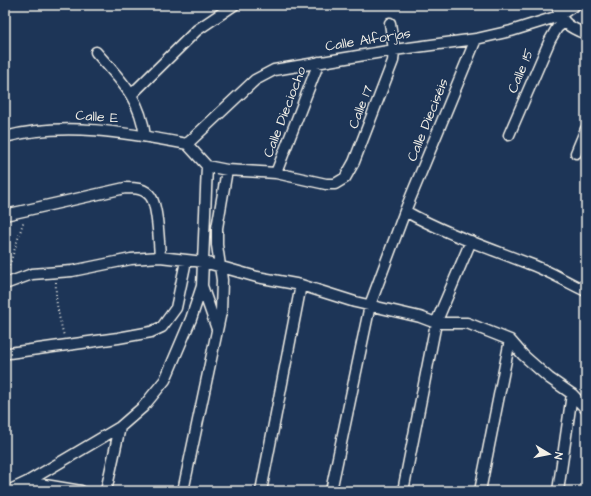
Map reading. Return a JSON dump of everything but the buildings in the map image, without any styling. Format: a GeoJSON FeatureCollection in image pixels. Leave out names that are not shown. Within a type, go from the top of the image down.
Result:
{"type":"FeatureCollection","features":[{"type":"Feature","properties":{"kind":"street"},"geometry":{"type":"LineString","coordinates":[[132,94],[197,30],[234,5]]}},
{"type":"Feature","properties":{"kind":"street"},"geometry":{"type":"LineString","coordinates":[[557,5],[561,19],[570,27],[586,34]]}},
{"type":"Feature","properties":{"kind":"street","name":"Calle Alforjas"},"geometry":{"type":"LineString","coordinates":[[187,144],[260,77],[285,66],[476,39],[561,19],[575,5]]}},
{"type":"Feature","properties":{"kind":"street","name":"Calle 15"},"geometry":{"type":"LineString","coordinates":[[508,135],[550,40],[561,19]]}},
{"type":"Feature","properties":{"kind":"street","name":"Calle 17"},"geometry":{"type":"LineString","coordinates":[[276,173],[326,184],[340,181],[350,172],[393,61],[394,50],[390,23]]}},
{"type":"Feature","properties":{"kind":"street","name":"Calle Dieciséis"},"geometry":{"type":"LineString","coordinates":[[331,491],[370,305],[405,211],[476,39]]}},
{"type":"Feature","properties":{"kind":"street"},"geometry":{"type":"LineString","coordinates":[[96,52],[132,94],[139,110],[145,136]]}},
{"type":"Feature","properties":{"kind":"street","name":"Calle Dieciocho"},"geometry":{"type":"LineString","coordinates":[[276,173],[319,62]]}},
{"type":"Feature","properties":{"kind":"street","name":"Calle E"},"geometry":{"type":"LineString","coordinates":[[5,137],[37,130],[60,129],[145,136],[187,144]]}},
{"type":"Feature","properties":{"kind":"street"},"geometry":{"type":"LineString","coordinates":[[576,153],[586,129]]}},
{"type":"Feature","properties":{"kind":"street"},"geometry":{"type":"LineString","coordinates":[[187,144],[207,166],[227,170],[276,173]]}},
{"type":"Feature","properties":{"kind":"street"},"geometry":{"type":"LineString","coordinates":[[26,487],[120,427],[143,407],[165,380],[191,319],[202,286],[207,166]]}},
{"type":"Feature","properties":{"kind":"street"},"geometry":{"type":"LineString","coordinates":[[183,491],[217,331],[222,294],[217,228],[227,170]]}},
{"type":"Feature","properties":{"kind":"street"},"geometry":{"type":"LineString","coordinates":[[5,215],[126,188],[136,188],[144,191],[152,198],[155,207],[160,257]]}},
{"type":"Feature","properties":{"kind":"street"},"geometry":{"type":"LineString","coordinates":[[405,211],[421,220],[471,241],[529,263],[586,290]]}},
{"type":"Feature","properties":{"kind":"street"},"geometry":{"type":"LineString","coordinates":[[403,491],[436,323],[471,241]]}},
{"type":"Feature","properties":{"kind":"street"},"geometry":{"type":"LineString","coordinates":[[5,284],[32,274],[78,270],[131,258],[160,257],[204,262],[257,277],[301,285],[370,305],[420,317],[436,323],[467,323],[510,340],[523,355],[549,378],[572,394],[586,409]]}},
{"type":"Feature","properties":{"kind":"street"},"geometry":{"type":"LineString","coordinates":[[9,353],[118,338],[151,332],[162,327],[176,308],[186,261]]}},
{"type":"Feature","properties":{"kind":"street"},"geometry":{"type":"LineString","coordinates":[[261,491],[301,285]]}},
{"type":"Feature","properties":{"kind":"street"},"geometry":{"type":"LineString","coordinates":[[202,286],[217,331]]}},
{"type":"Feature","properties":{"kind":"street"},"geometry":{"type":"LineString","coordinates":[[480,491],[510,340]]}},
{"type":"Feature","properties":{"kind":"street"},"geometry":{"type":"LineString","coordinates":[[558,491],[572,394]]}},
{"type":"Feature","properties":{"kind":"street"},"geometry":{"type":"LineString","coordinates":[[106,491],[120,427]]}},
{"type":"Feature","properties":{"kind":"street"},"geometry":{"type":"LineString","coordinates":[[8,491],[26,487],[81,491]]}},
{"type":"Feature","properties":{"kind":"path"},"geometry":{"type":"LineString","coordinates":[[5,278],[28,209]]}},
{"type":"Feature","properties":{"kind":"path"},"geometry":{"type":"LineString","coordinates":[[56,273],[55,299],[57,314],[66,344]]}},
{"type":"Feature","properties":{"kind":"path"},"geometry":{"type":"LineString","coordinates":[[5,308],[9,353],[5,374]]}}]}
